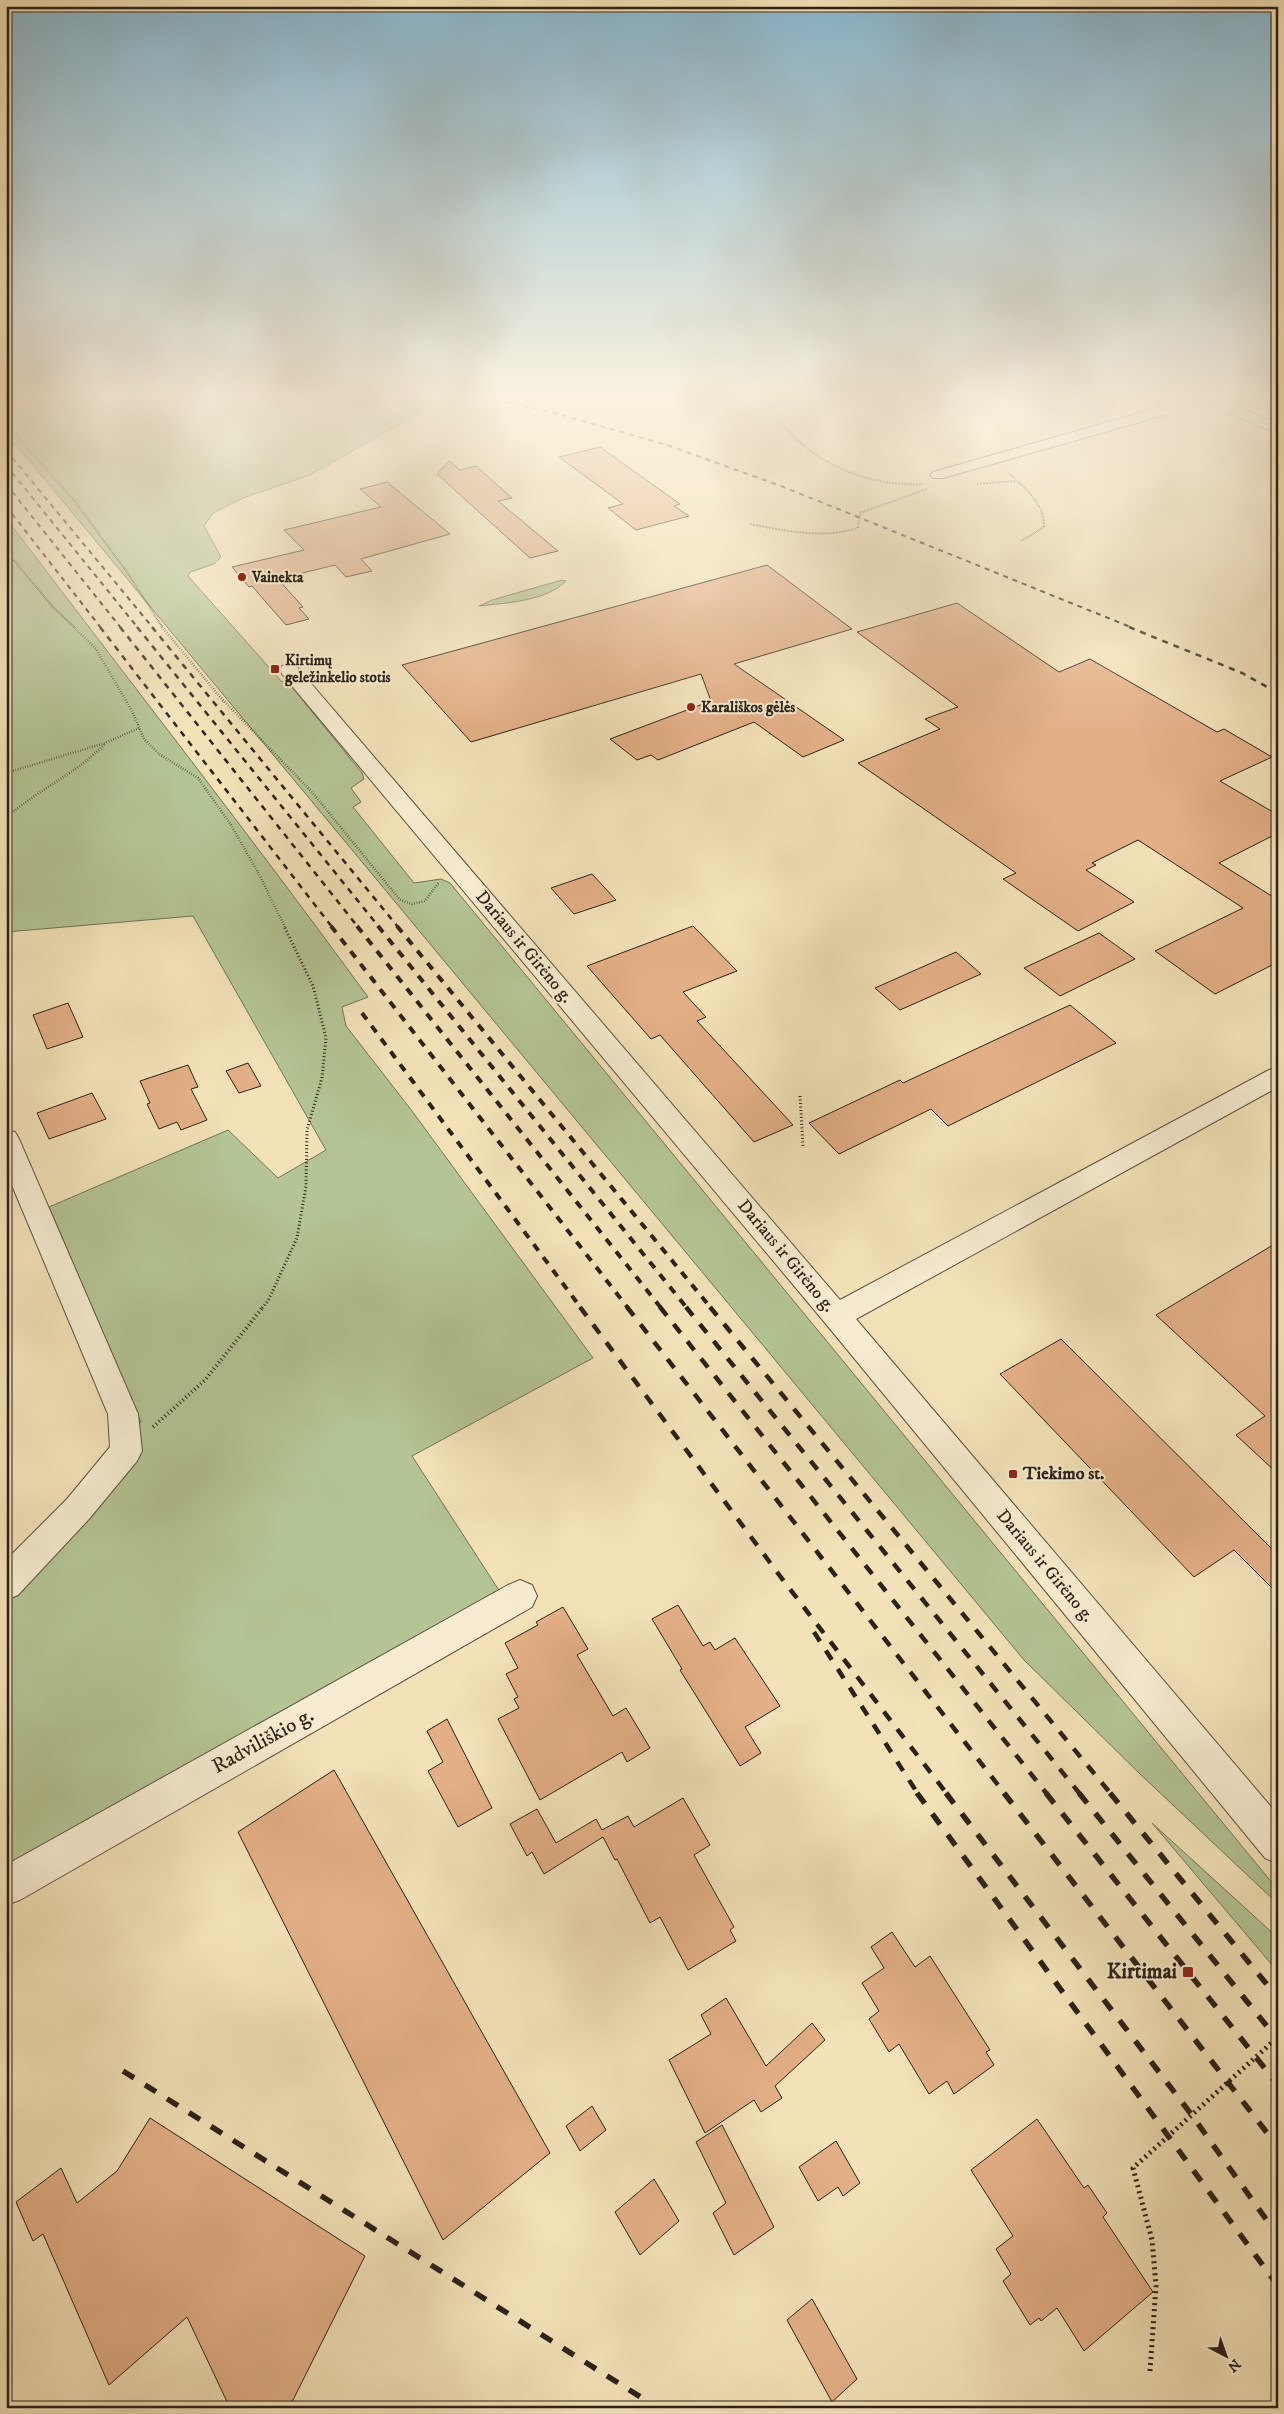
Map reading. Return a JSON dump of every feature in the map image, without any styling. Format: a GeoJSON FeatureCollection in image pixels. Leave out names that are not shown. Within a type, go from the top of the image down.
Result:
{"type":"FeatureCollection","features":[{"type":"Feature","properties":{"kind":"street","name":"Dariaus ir Girėno g."},"geometry":{"type":"LineString","coordinates":[[289,670],[836,1316],[1278,1845]]}},
{"type":"Feature","properties":{"kind":"street"},"geometry":{"type":"LineString","coordinates":[[836,1316],[1278,1076]]}},
{"type":"Feature","properties":{"kind":"street"},"geometry":{"type":"LineString","coordinates":[[6,1139],[123,1414],[126,1451],[78,1509],[6,1584]]}},
{"type":"Feature","properties":{"kind":"street","name":"Radviliškio g."},"geometry":{"type":"LineString","coordinates":[[6,1886],[520,1596]]}},
{"type":"Feature","properties":{"kind":"path"},"geometry":{"type":"LineString","coordinates":[[78,506],[127,572],[169,638],[220,697],[312,792],[400,900],[412,904],[425,901],[437,882],[459,870]]}},
{"type":"Feature","properties":{"kind":"path"},"geometry":{"type":"LineString","coordinates":[[750,524],[796,532],[848,532],[858,528],[860,513],[878,506]]}},
{"type":"Feature","properties":{"kind":"path"},"geometry":{"type":"LineString","coordinates":[[1021,541],[1044,527],[1046,518],[1039,506]]}},
{"type":"Feature","properties":{"kind":"path"},"geometry":{"type":"LineString","coordinates":[[6,551],[53,607],[96,649],[144,739],[159,754],[198,778],[231,825],[260,876],[313,986],[326,1038],[322,1078],[307,1130],[306,1186],[297,1238],[268,1301],[205,1380],[126,1451]]}},
{"type":"Feature","properties":{"kind":"path"},"geometry":{"type":"LineString","coordinates":[[6,773],[105,743],[139,728]]}},
{"type":"Feature","properties":{"kind":"path"},"geometry":{"type":"LineString","coordinates":[[6,818],[30,796],[96,755],[105,743]]}},
{"type":"Feature","properties":{"kind":"path"},"geometry":{"type":"LineString","coordinates":[[800,1096],[803,1146]]}},
{"type":"Feature","properties":{"kind":"path"},"geometry":{"type":"LineString","coordinates":[[1150,2371],[1156,2286],[1152,2240],[1133,2168],[1278,2037]]}},
{"type":"Feature","properties":{"kind":"green space"},"geometry":{"type":"Polygon","coordinates":[[[66,506],[228,506],[213,513],[204,526],[221,557],[214,564],[190,572],[188,576],[282,682],[287,681],[362,773],[364,779],[351,788],[361,802],[353,807],[414,883],[441,879],[450,883],[1278,1890],[1278,1904],[1139,1773],[1024,1660],[66,506]]]}},
{"type":"Feature","properties":{"kind":"green space"},"geometry":{"type":"Polygon","coordinates":[[[6,518],[234,816],[368,997],[342,1007],[346,1026],[412,1111],[593,1358],[412,1456],[502,1595],[6,1869],[6,1558],[42,1530],[141,1422],[49,1207],[228,1130],[278,1178],[326,1150],[193,916],[6,932],[6,518]]]}},
{"type":"Feature","properties":{"kind":"green space"},"geometry":{"type":"Polygon","coordinates":[[[562,580],[566,581],[558,588],[537,597],[479,606],[492,600],[562,580]]]}},
{"type":"Feature","properties":{"kind":"green space"},"geometry":{"type":"Polygon","coordinates":[[[1152,1823],[1278,1938],[1278,1972],[1152,1823]]]}},
{"type":"Feature","properties":{"kind":"building"},"geometry":{"type":"Polygon","coordinates":[[[379,506],[416,506],[450,534],[361,559],[372,571],[346,577],[335,565],[278,579],[303,607],[299,608],[309,619],[286,625],[252,586],[249,587],[232,567],[304,550],[284,530],[381,507],[379,506]]]}},
{"type":"Feature","properties":{"kind":"building"},"geometry":{"type":"Polygon","coordinates":[[[472,506],[504,506],[558,551],[530,558],[472,506]]]}},
{"type":"Feature","properties":{"kind":"building"},"geometry":{"type":"Polygon","coordinates":[[[617,506],[675,506],[689,516],[636,530],[608,508],[617,506]]]}},
{"type":"Feature","properties":{"kind":"building"},"geometry":{"type":"Polygon","coordinates":[[[767,565],[852,629],[734,664],[844,740],[803,757],[754,722],[658,760],[651,755],[637,760],[610,739],[711,701],[701,674],[471,742],[402,665],[767,565]]]}},
{"type":"Feature","properties":{"kind":"building"},"geometry":{"type":"Polygon","coordinates":[[[957,603],[1059,672],[1090,659],[1217,732],[1224,729],[1272,757],[1220,781],[1278,815],[1278,833],[1219,863],[1278,900],[1278,962],[1215,994],[1155,951],[1243,908],[1138,840],[1092,863],[1096,865],[1086,870],[1134,902],[1078,931],[1003,879],[1016,873],[858,763],[940,729],[925,719],[958,707],[857,632],[957,603]]]}},
{"type":"Feature","properties":{"kind":"building"},"geometry":{"type":"Polygon","coordinates":[[[592,874],[616,900],[574,914],[551,888],[592,874]]]}},
{"type":"Feature","properties":{"kind":"building"},"geometry":{"type":"Polygon","coordinates":[[[693,926],[737,971],[683,992],[706,1017],[697,1021],[793,1125],[754,1142],[660,1035],[651,1039],[587,966],[693,926]]]}},
{"type":"Feature","properties":{"kind":"building"},"geometry":{"type":"Polygon","coordinates":[[[1099,933],[1135,959],[1060,996],[1024,968],[1099,933]]]}},
{"type":"Feature","properties":{"kind":"building"},"geometry":{"type":"Polygon","coordinates":[[[956,952],[981,974],[900,1010],[875,988],[956,952]]]}},
{"type":"Feature","properties":{"kind":"building"},"geometry":{"type":"Polygon","coordinates":[[[68,1003],[83,1037],[47,1049],[33,1015],[68,1003]]]}},
{"type":"Feature","properties":{"kind":"building"},"geometry":{"type":"Polygon","coordinates":[[[1070,1005],[1116,1043],[948,1126],[931,1109],[839,1154],[809,1123],[900,1080],[903,1083],[1070,1005]]]}},
{"type":"Feature","properties":{"kind":"building"},"geometry":{"type":"Polygon","coordinates":[[[248,1063],[261,1086],[239,1093],[226,1071],[248,1063]]]}},
{"type":"Feature","properties":{"kind":"building"},"geometry":{"type":"Polygon","coordinates":[[[188,1065],[198,1087],[191,1089],[207,1120],[181,1130],[177,1122],[159,1129],[147,1104],[150,1103],[140,1081],[188,1065]]]}},
{"type":"Feature","properties":{"kind":"building"},"geometry":{"type":"Polygon","coordinates":[[[92,1093],[106,1119],[49,1139],[37,1113],[92,1093]]]}},
{"type":"Feature","properties":{"kind":"building"},"geometry":{"type":"Polygon","coordinates":[[[1278,1242],[1278,1474],[1236,1435],[1265,1416],[1156,1315],[1278,1242]]]}},
{"type":"Feature","properties":{"kind":"building"},"geometry":{"type":"Polygon","coordinates":[[[1061,1339],[1278,1555],[1278,1594],[1234,1550],[1194,1577],[1000,1374],[1061,1339]]]}},
{"type":"Feature","properties":{"kind":"building"},"geometry":{"type":"Polygon","coordinates":[[[678,1605],[703,1646],[710,1642],[715,1650],[735,1638],[780,1706],[745,1727],[761,1753],[740,1766],[680,1670],[682,1669],[652,1619],[678,1605]]]}},
{"type":"Feature","properties":{"kind":"building"},"geometry":{"type":"Polygon","coordinates":[[[563,1607],[588,1649],[577,1655],[613,1716],[626,1708],[650,1748],[627,1762],[622,1752],[540,1800],[498,1719],[519,1708],[514,1699],[518,1697],[506,1674],[518,1668],[505,1643],[538,1625],[536,1622],[563,1607]]]}},
{"type":"Feature","properties":{"kind":"building"},"geometry":{"type":"Polygon","coordinates":[[[447,1719],[492,1808],[458,1827],[428,1771],[443,1762],[427,1731],[447,1719]]]}},
{"type":"Feature","properties":{"kind":"building"},"geometry":{"type":"Polygon","coordinates":[[[334,1770],[550,2153],[443,2240],[238,1832],[334,1770]]]}},
{"type":"Feature","properties":{"kind":"building"},"geometry":{"type":"Polygon","coordinates":[[[683,1798],[710,1845],[694,1855],[734,1927],[730,1930],[736,1941],[688,1970],[660,1917],[650,1923],[617,1859],[615,1860],[603,1837],[544,1874],[532,1852],[527,1856],[510,1824],[537,1809],[556,1843],[596,1819],[602,1830],[628,1816],[634,1827],[683,1798]]]}},
{"type":"Feature","properties":{"kind":"building"},"geometry":{"type":"Polygon","coordinates":[[[892,1932],[915,1967],[930,1956],[990,2050],[986,2052],[994,2065],[954,2094],[947,2081],[929,2094],[899,2044],[889,2052],[869,2019],[879,2011],[862,1983],[884,1968],[871,1947],[892,1932]]]}},
{"type":"Feature","properties":{"kind":"building"},"geometry":{"type":"Polygon","coordinates":[[[726,1998],[766,2066],[812,2023],[825,2040],[775,2086],[782,2098],[761,2112],[754,2100],[705,2133],[669,2060],[711,2034],[701,2015],[726,1998]]]}},
{"type":"Feature","properties":{"kind":"building"},"geometry":{"type":"Polygon","coordinates":[[[592,2106],[606,2130],[580,2151],[566,2126],[592,2106]]]}},
{"type":"Feature","properties":{"kind":"building"},"geometry":{"type":"Polygon","coordinates":[[[150,2118],[365,2256],[289,2408],[230,2408],[187,2317],[109,2385],[43,2234],[33,2241],[16,2202],[61,2168],[77,2203],[117,2171],[150,2118]]]}},
{"type":"Feature","properties":{"kind":"building"},"geometry":{"type":"Polygon","coordinates":[[[1037,2119],[1084,2188],[1088,2185],[1107,2213],[1103,2217],[1153,2292],[1084,2351],[1057,2308],[1041,2321],[1039,2318],[1030,2325],[1003,2281],[1011,2274],[996,2249],[1013,2236],[971,2170],[1037,2119]]]}},
{"type":"Feature","properties":{"kind":"building"},"geometry":{"type":"Polygon","coordinates":[[[722,2125],[774,2227],[734,2255],[713,2213],[726,2203],[696,2142],[722,2125]]]}},
{"type":"Feature","properties":{"kind":"building"},"geometry":{"type":"Polygon","coordinates":[[[836,2141],[860,2183],[843,2196],[838,2187],[818,2201],[799,2167],[836,2141]]]}},
{"type":"Feature","properties":{"kind":"building"},"geometry":{"type":"Polygon","coordinates":[[[654,2179],[679,2221],[640,2255],[615,2212],[654,2179]]]}},
{"type":"Feature","properties":{"kind":"building"},"geometry":{"type":"Polygon","coordinates":[[[812,2299],[857,2379],[832,2402],[787,2320],[812,2299]]]}},
{"type":"Feature","properties":{"kind":"railway"},"geometry":{"type":"LineString","coordinates":[[6,506],[101,628]]}},
{"type":"Feature","properties":{"kind":"railway"},"geometry":{"type":"LineString","coordinates":[[23,506],[121,628]]}},
{"type":"Feature","properties":{"kind":"railway"},"geometry":{"type":"LineString","coordinates":[[39,506],[138,628]]}},
{"type":"Feature","properties":{"kind":"railway"},"geometry":{"type":"LineString","coordinates":[[52,506],[153,628]]}},
{"type":"Feature","properties":{"kind":"railway"},"geometry":{"type":"LineString","coordinates":[[830,506],[1133,628]]}},
{"type":"Feature","properties":{"kind":"railway"},"geometry":{"type":"LineString","coordinates":[[100,627],[332,927]]}},
{"type":"Feature","properties":{"kind":"railway"},"geometry":{"type":"LineString","coordinates":[[120,627],[358,927]]}},
{"type":"Feature","properties":{"kind":"railway"},"geometry":{"type":"LineString","coordinates":[[137,627],[379,927]]}},
{"type":"Feature","properties":{"kind":"railway"},"geometry":{"type":"LineString","coordinates":[[152,627],[398,927]]}},
{"type":"Feature","properties":{"kind":"railway"},"geometry":{"type":"LineString","coordinates":[[1129,627],[1242,673],[1278,693]]}},
{"type":"Feature","properties":{"kind":"railway"},"geometry":{"type":"LineString","coordinates":[[331,926],[628,1308]]}},
{"type":"Feature","properties":{"kind":"railway"},"geometry":{"type":"LineString","coordinates":[[357,926],[661,1308]]}},
{"type":"Feature","properties":{"kind":"railway"},"geometry":{"type":"LineString","coordinates":[[378,926],[687,1308]]}},
{"type":"Feature","properties":{"kind":"railway"},"geometry":{"type":"LineString","coordinates":[[397,926],[711,1308]]}},
{"type":"Feature","properties":{"kind":"railway"},"geometry":{"type":"LineString","coordinates":[[362,1013],[581,1308]]}},
{"type":"Feature","properties":{"kind":"railway"},"geometry":{"type":"LineString","coordinates":[[580,1307],[780,1576],[947,1794]]}},
{"type":"Feature","properties":{"kind":"railway"},"geometry":{"type":"LineString","coordinates":[[627,1307],[1005,1794]]}},
{"type":"Feature","properties":{"kind":"railway"},"geometry":{"type":"LineString","coordinates":[[660,1307],[1047,1794]]}},
{"type":"Feature","properties":{"kind":"railway"},"geometry":{"type":"LineString","coordinates":[[686,1307],[1080,1794]]}},
{"type":"Feature","properties":{"kind":"railway"},"geometry":{"type":"LineString","coordinates":[[710,1307],[1111,1794]]}},
{"type":"Feature","properties":{"kind":"railway"},"geometry":{"type":"LineString","coordinates":[[814,1632],[918,1794]]}},
{"type":"Feature","properties":{"kind":"railway"},"geometry":{"type":"LineString","coordinates":[[917,1793],[1278,2286]]}},
{"type":"Feature","properties":{"kind":"railway"},"geometry":{"type":"LineString","coordinates":[[946,1793],[1191,2114],[1278,2236]]}},
{"type":"Feature","properties":{"kind":"railway"},"geometry":{"type":"LineString","coordinates":[[1004,1793],[1278,2147]]}},
{"type":"Feature","properties":{"kind":"railway"},"geometry":{"type":"LineString","coordinates":[[1046,1793],[1278,2085]]}},
{"type":"Feature","properties":{"kind":"railway"},"geometry":{"type":"LineString","coordinates":[[1079,1793],[1278,2040]]}},
{"type":"Feature","properties":{"kind":"railway"},"geometry":{"type":"LineString","coordinates":[[1110,1793],[1278,1998]]}},
{"type":"Feature","properties":{"kind":"railway"},"geometry":{"type":"LineString","coordinates":[[123,2071],[658,2408]]}},
{"type":"Feature","properties":{"kind":"place","name":"Vainekta"},"geometry":{"type":"Point","coordinates":[242,577]}},
{"type":"Feature","properties":{"kind":"place","name":"Kirtimų geležinkelio stotis"},"geometry":{"type":"Point","coordinates":[275,669]}},
{"type":"Feature","properties":{"kind":"place","name":"Karališkos gėlės"},"geometry":{"type":"Point","coordinates":[691,707]}},
{"type":"Feature","properties":{"kind":"place","name":"Tiekimo st."},"geometry":{"type":"Point","coordinates":[1013,1474]}},
{"type":"Feature","properties":{"kind":"place","name":"Kirtimai"},"geometry":{"type":"Point","coordinates":[1188,1972]}}]}
